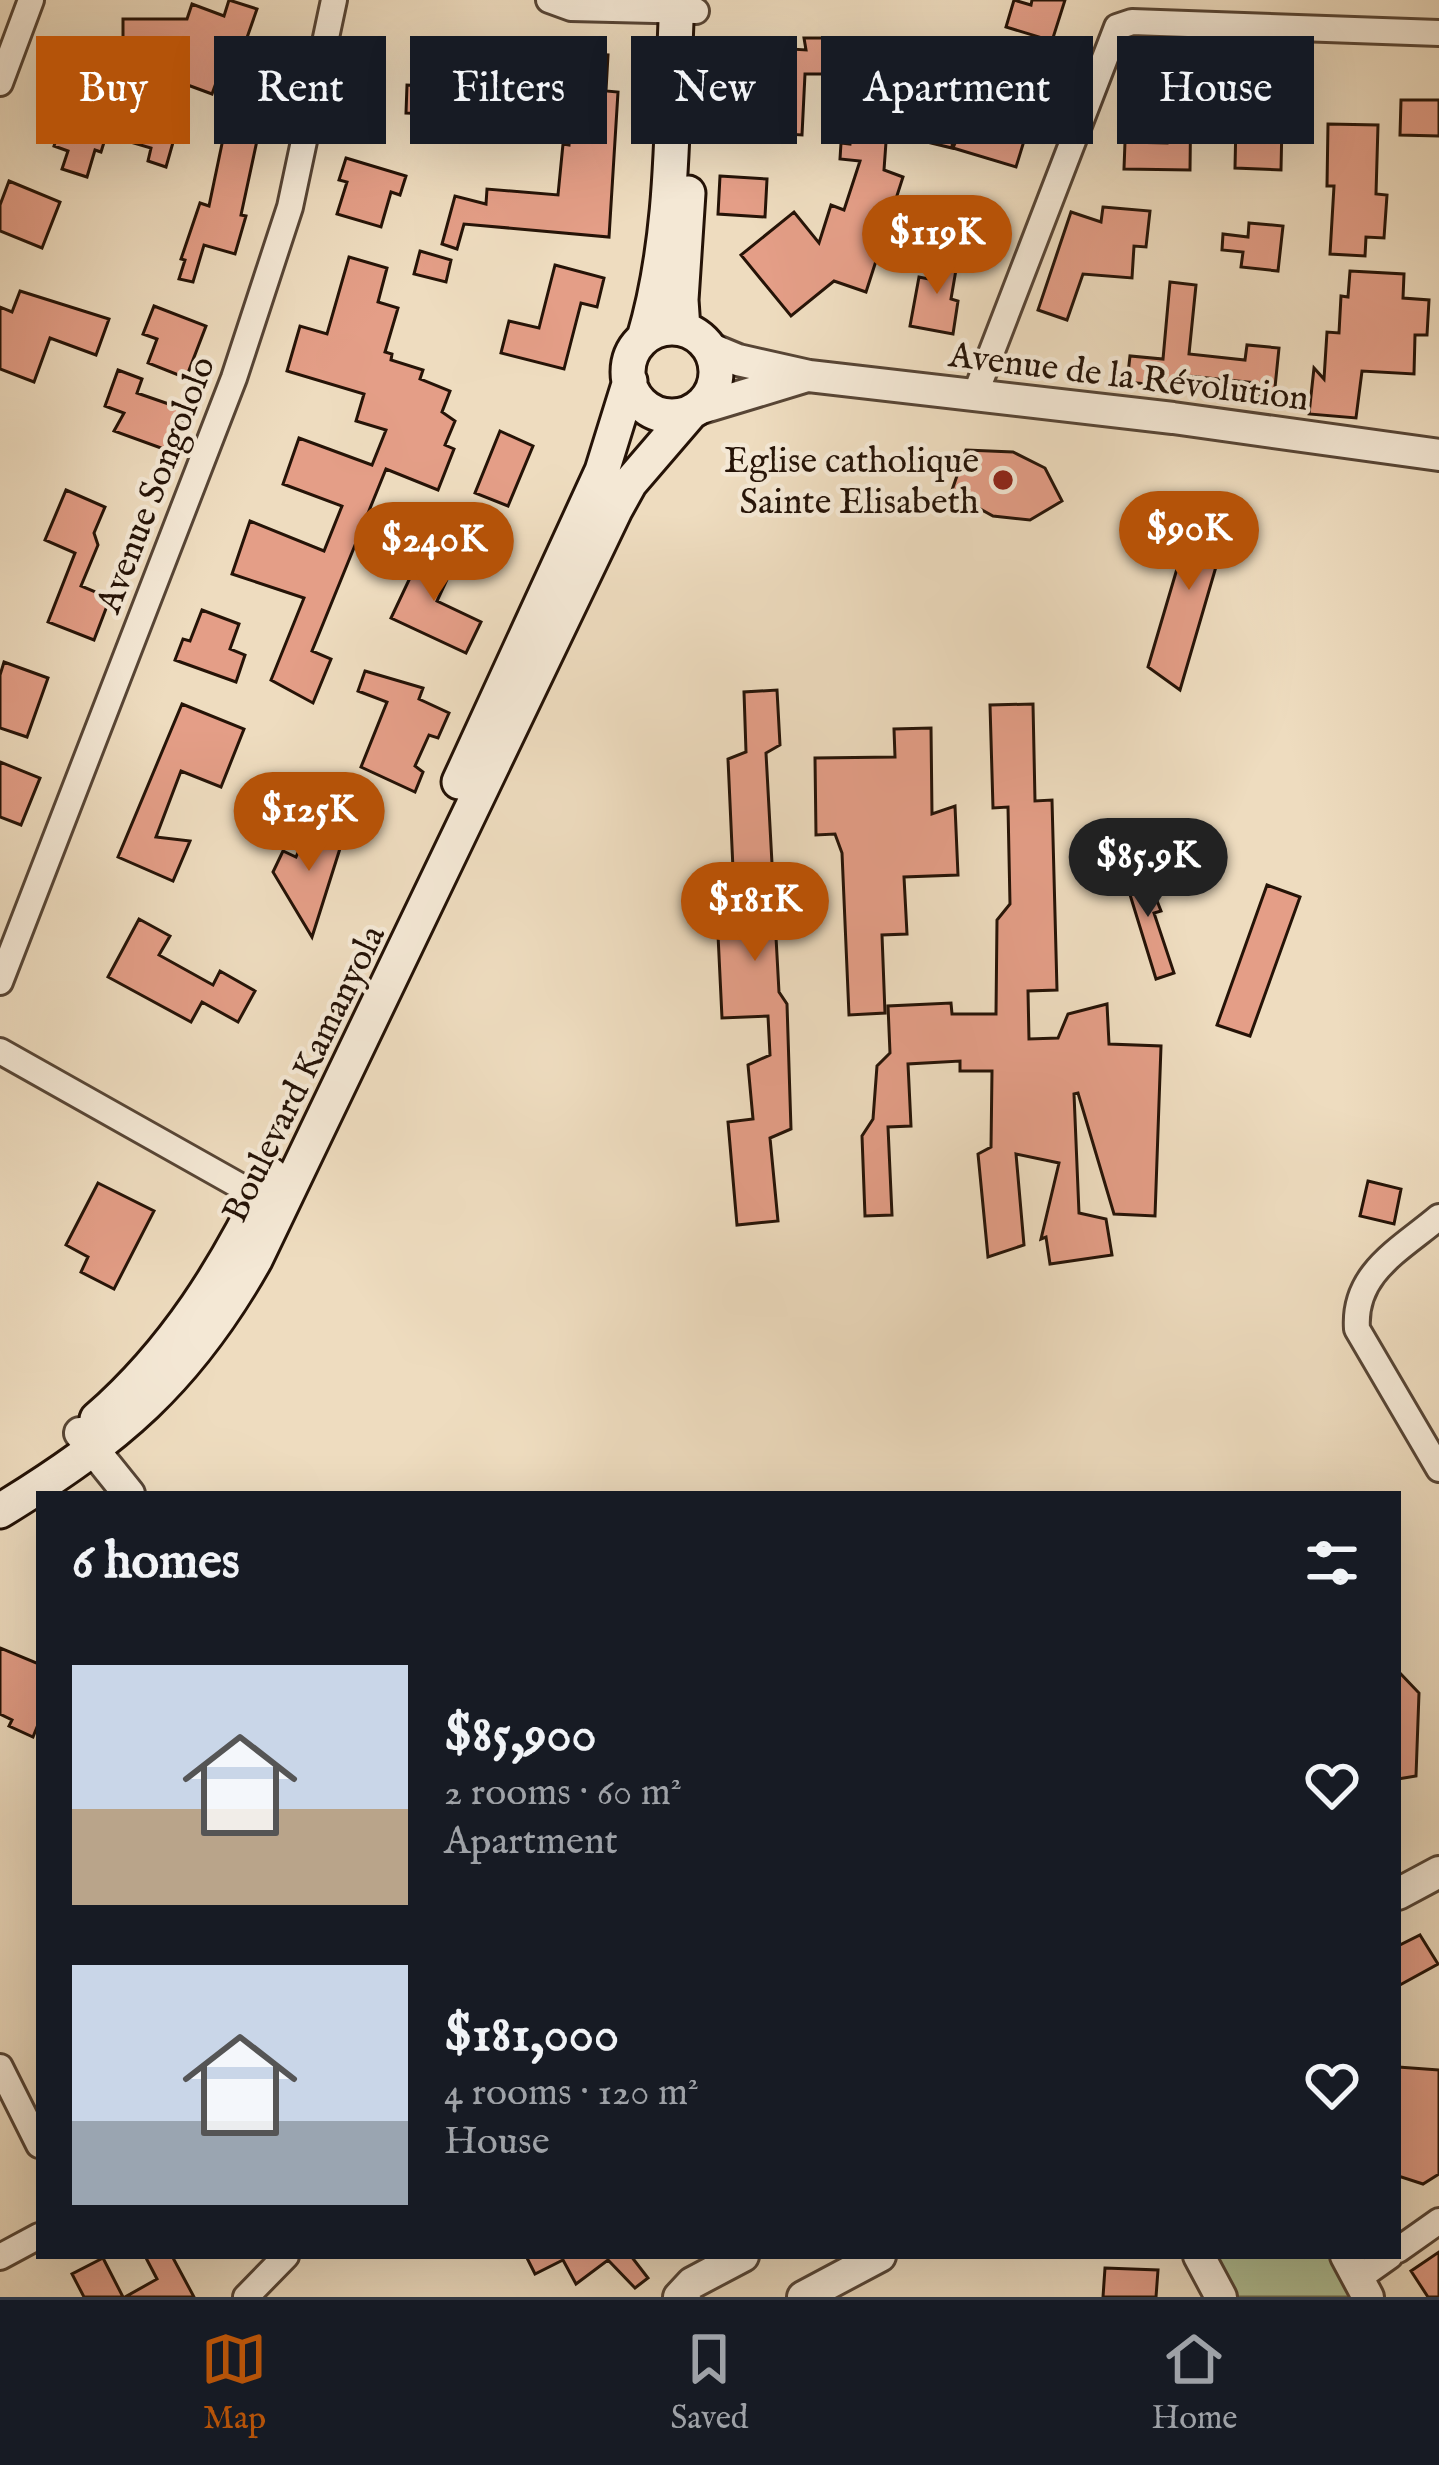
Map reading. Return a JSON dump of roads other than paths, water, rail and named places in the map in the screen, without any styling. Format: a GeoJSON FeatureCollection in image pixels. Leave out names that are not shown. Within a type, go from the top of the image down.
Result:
{"type":"FeatureCollection","features":[{"type":"Feature","properties":{"kind":"main road"},"geometry":{"type":"LineString","coordinates":[[686,5],[681,300],[696,338],[714,359],[714,384],[693,411],[674,416],[657,413],[637,397],[630,381],[631,358],[644,338],[652,308],[686,5]]}},
{"type":"Feature","properties":{"kind":"main road"},"geometry":{"type":"LineString","coordinates":[[644,338],[665,328],[696,338]]}},
{"type":"Feature","properties":{"kind":"main road","name":"Boulevard Kamanyola"},"geometry":{"type":"LineString","coordinates":[[477,771],[602,472],[630,381]]}},
{"type":"Feature","properties":{"kind":"main road","name":"Boulevard Kamanyola"},"geometry":{"type":"LineString","coordinates":[[0,1510],[87,1442],[117,1401],[186,1326],[270,1204],[477,771],[630,483],[693,411]]}},
{"type":"Feature","properties":{"kind":"main road","name":"Boulevard Kamanyola"},"geometry":{"type":"LineString","coordinates":[[0,1485],[87,1442]]}},
{"type":"Feature","properties":{"kind":"street"},"geometry":{"type":"LineString","coordinates":[[0,83],[31,0]]}},
{"type":"Feature","properties":{"kind":"street","name":"Avenue Songololo"},"geometry":{"type":"LineString","coordinates":[[0,982],[234,379],[290,207],[334,0]]}},
{"type":"Feature","properties":{"kind":"street"},"geometry":{"type":"LineString","coordinates":[[549,0],[571,8],[686,5]]}},
{"type":"Feature","properties":{"kind":"street"},"geometry":{"type":"LineString","coordinates":[[975,395],[1117,27],[1132,22],[1439,33]]}},
{"type":"Feature","properties":{"kind":"street","name":"Avenue de la Révolution"},"geometry":{"type":"LineString","coordinates":[[696,338],[738,360],[809,376],[1439,454]]}},
{"type":"Feature","properties":{"kind":"street"},"geometry":{"type":"LineString","coordinates":[[693,411],[809,376]]}},
{"type":"Feature","properties":{"kind":"street"},"geometry":{"type":"LineString","coordinates":[[0,1051],[270,1204]]}},
{"type":"Feature","properties":{"kind":"street"},"geometry":{"type":"LineString","coordinates":[[1439,1217],[1368,1278],[1355,1309],[1357,1329],[1439,1469]]}},
{"type":"Feature","properties":{"kind":"street"},"geometry":{"type":"LineString","coordinates":[[87,1442],[127,1491]]}},
{"type":"Feature","properties":{"kind":"street"},"geometry":{"type":"LineString","coordinates":[[1401,1892],[1439,1872]]}},
{"type":"Feature","properties":{"kind":"street"},"geometry":{"type":"LineString","coordinates":[[0,2067],[36,2139]]}},
{"type":"Feature","properties":{"kind":"street"},"geometry":{"type":"LineString","coordinates":[[1401,2248],[1439,2222]]}},
{"type":"Feature","properties":{"kind":"street"},"geometry":{"type":"LineString","coordinates":[[0,2257],[36,2238]]}},
{"type":"Feature","properties":{"kind":"street"},"geometry":{"type":"LineString","coordinates":[[246,2297],[283,2259]]}},
{"type":"Feature","properties":{"kind":"street"},"geometry":{"type":"LineString","coordinates":[[687,2283],[737,2259]]}},
{"type":"Feature","properties":{"kind":"street"},"geometry":{"type":"LineString","coordinates":[[802,2297],[874,2259]]}},
{"type":"Feature","properties":{"kind":"street"},"geometry":{"type":"LineString","coordinates":[[1200,2259],[1221,2297]]}},
{"type":"Feature","properties":{"kind":"street"},"geometry":{"type":"LineString","coordinates":[[1358,2277],[1385,2259]]}},
{"type":"Feature","properties":{"kind":"place","name":"Eglise catholique Sainte Elisabeth"},"geometry":{"type":"Point","coordinates":[1003,480]}}]}
